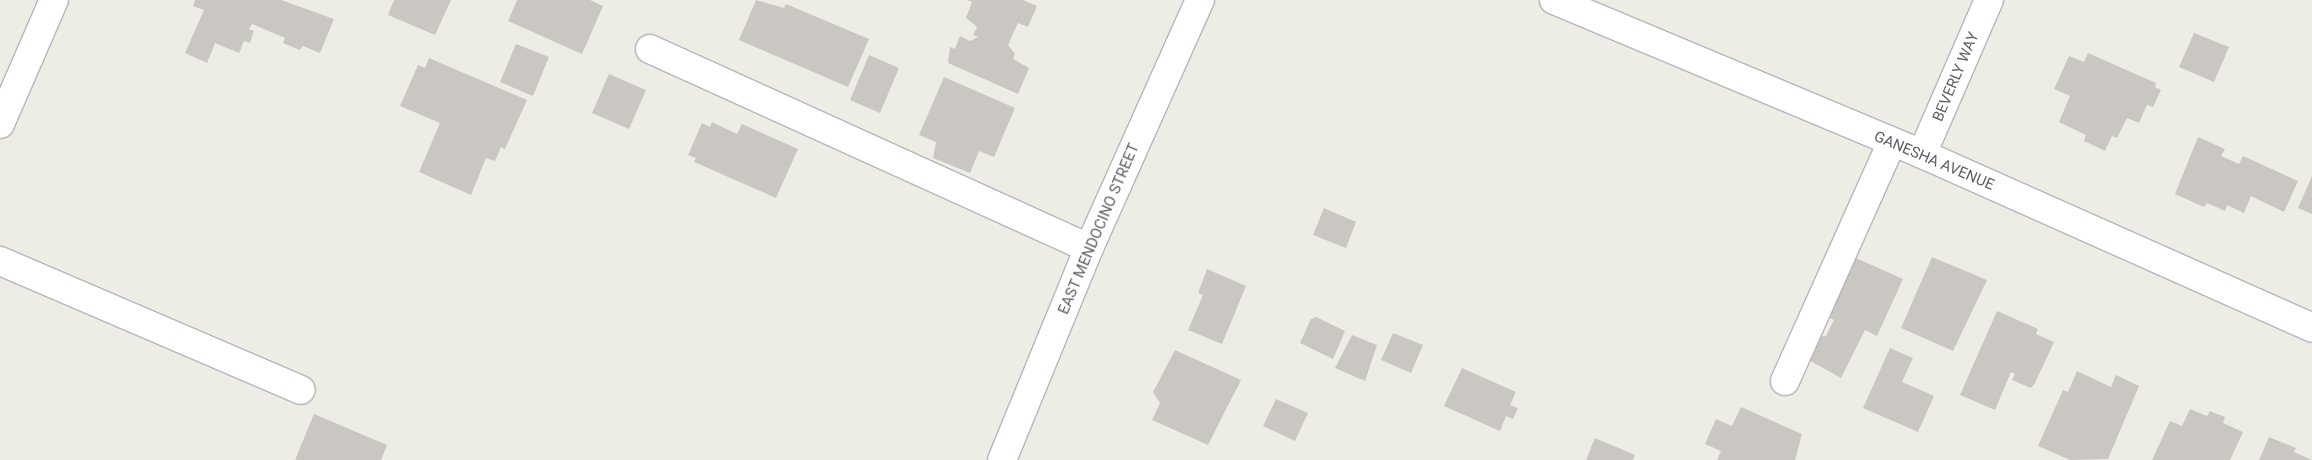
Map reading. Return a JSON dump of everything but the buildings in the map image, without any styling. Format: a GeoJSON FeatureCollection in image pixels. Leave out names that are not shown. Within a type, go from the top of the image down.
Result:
{"type":"FeatureCollection","features":[{"type":"Feature","properties":{"kind":"street"},"geometry":{"type":"LineString","coordinates":[[0,124],[54,0]]}},
{"type":"Feature","properties":{"kind":"street","name":"EAST MENDOCINO STREET"},"geometry":{"type":"LineString","coordinates":[[1002,460],[1089,248],[1200,0]]}},
{"type":"Feature","properties":{"kind":"street","name":"GANESHA AVENUE"},"geometry":{"type":"LineString","coordinates":[[1554,0],[1891,144],[1922,154],[2312,328]]}},
{"type":"Feature","properties":{"kind":"street","name":"BEVERLY WAY"},"geometry":{"type":"LineString","coordinates":[[1922,154],[1988,0]]}},
{"type":"Feature","properties":{"kind":"street"},"geometry":{"type":"LineString","coordinates":[[650,49],[1089,248]]}},
{"type":"Feature","properties":{"kind":"street"},"geometry":{"type":"LineString","coordinates":[[1785,381],[1891,144]]}},
{"type":"Feature","properties":{"kind":"street"},"geometry":{"type":"LineString","coordinates":[[0,261],[301,390]]}}]}
